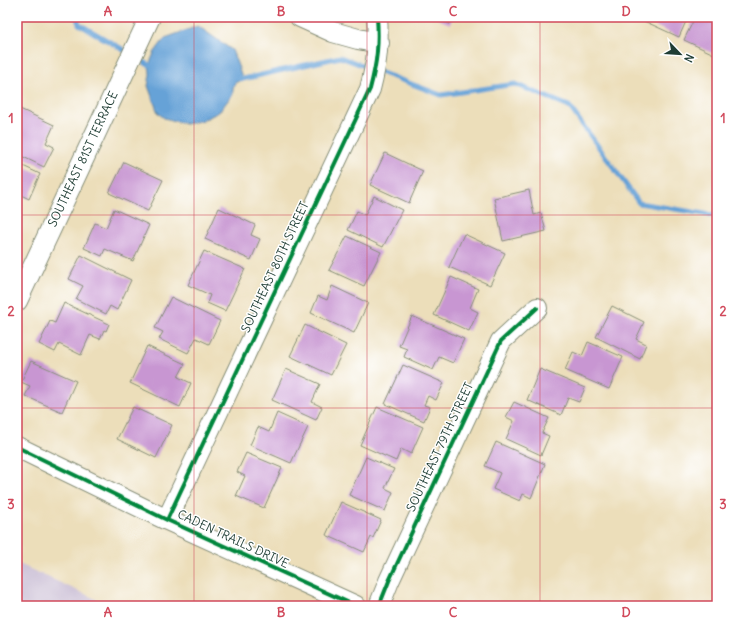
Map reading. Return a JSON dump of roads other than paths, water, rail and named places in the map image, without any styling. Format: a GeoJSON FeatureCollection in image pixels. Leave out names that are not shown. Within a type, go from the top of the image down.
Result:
{"type":"FeatureCollection","features":[{"type":"Feature","properties":{"kind":"street","name":"SOUTHEAST 81ST TERRACE"},"geometry":{"type":"LineString","coordinates":[[17,301],[150,17]]}},
{"type":"Feature","properties":{"kind":"street"},"geometry":{"type":"LineString","coordinates":[[300,17],[333,32],[358,39],[378,50]]}},
{"type":"Feature","properties":{"kind":"street","name":"SOUTHEAST 80TH STREET"},"geometry":{"type":"LineString","coordinates":[[167,520],[370,89],[378,50],[377,17]]}},
{"type":"Feature","properties":{"kind":"street","name":"SOUTHEAST 79TH STREET"},"geometry":{"type":"LineString","coordinates":[[379,606],[389,581],[501,340],[537,308]]}},
{"type":"Feature","properties":{"kind":"street","name":"CADEN TRAILS DRIVE"},"geometry":{"type":"LineString","coordinates":[[17,447],[167,520],[356,606]]}},
{"type":"Feature","properties":{"kind":"water"},"geometry":{"type":"Polygon","coordinates":[[[198,26],[232,50],[243,79],[235,83],[233,94],[219,112],[203,120],[186,124],[164,118],[158,113],[148,86],[150,74],[149,65],[154,53],[165,38],[198,26]]]}},
{"type":"Feature","properties":{"kind":"waterway"},"geometry":{"type":"LineString","coordinates":[[77,17],[79,24],[129,53]]}},
{"type":"Feature","properties":{"kind":"waterway"},"geometry":{"type":"LineString","coordinates":[[136,57],[149,65],[155,66]]}},
{"type":"Feature","properties":{"kind":"waterway"},"geometry":{"type":"LineString","coordinates":[[237,78],[243,79],[340,57],[370,68]]}},
{"type":"Feature","properties":{"kind":"waterway"},"geometry":{"type":"LineString","coordinates":[[377,71],[441,95],[515,84],[569,106],[639,203],[717,216]]}}]}
